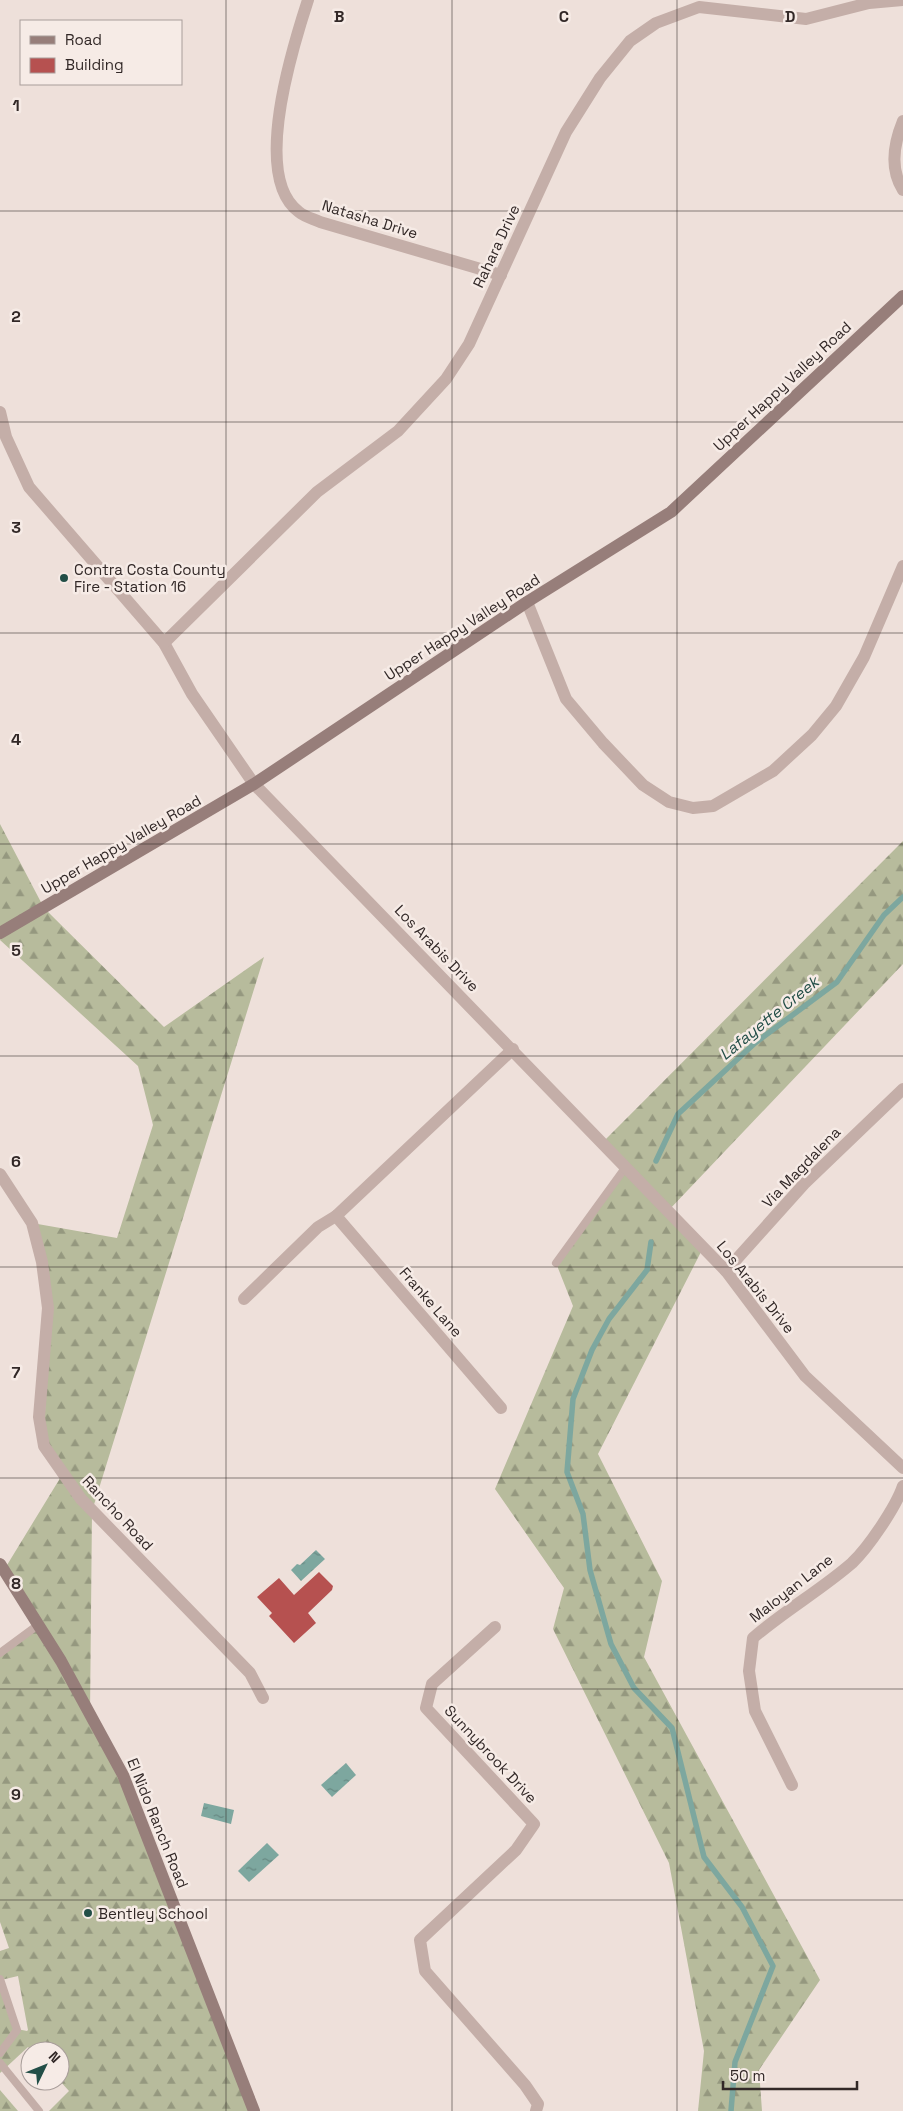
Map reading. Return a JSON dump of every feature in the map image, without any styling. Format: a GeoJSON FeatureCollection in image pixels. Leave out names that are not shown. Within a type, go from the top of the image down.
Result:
{"type":"FeatureCollection","features":[{"type":"Feature","properties":{"kind":"street","name":"Natasha Drive"},"geometry":{"type":"LineString","coordinates":[[308,0],[297,34],[277,122],[278,171],[287,196],[298,212],[320,222],[501,275]]}},
{"type":"Feature","properties":{"kind":"street","name":"Rahara Drive"},"geometry":{"type":"LineString","coordinates":[[164,643],[317,492],[398,431],[446,380],[468,344],[566,132],[600,78],[630,41],[656,23],[699,7],[806,19],[869,3],[903,0]]}},
{"type":"Feature","properties":{"kind":"street"},"geometry":{"type":"LineString","coordinates":[[903,121],[895,141],[896,178],[903,190]]}},
{"type":"Feature","properties":{"kind":"street","name":"Upper Happy Valley Road"},"geometry":{"type":"LineString","coordinates":[[0,933],[254,784],[527,602],[671,512],[903,296]]}},
{"type":"Feature","properties":{"kind":"street","name":"Los Arabis Drive"},"geometry":{"type":"LineString","coordinates":[[0,412],[6,437],[28,487],[164,643],[192,694],[254,784],[513,1049],[726,1272],[805,1376],[903,1468]]}},
{"type":"Feature","properties":{"kind":"street"},"geometry":{"type":"LineString","coordinates":[[527,602],[566,699],[603,743],[643,785],[669,802],[694,808],[713,806],[773,771],[812,735],[836,706],[864,657],[903,566]]}},
{"type":"Feature","properties":{"kind":"street"},"geometry":{"type":"LineString","coordinates":[[244,1299],[318,1227],[336,1216],[513,1049]]}},
{"type":"Feature","properties":{"kind":"street","name":"Via Magdalena"},"geometry":{"type":"LineString","coordinates":[[726,1272],[804,1184],[903,1089]]}},
{"type":"Feature","properties":{"kind":"street","name":"Rancho Road"},"geometry":{"type":"LineString","coordinates":[[0,1174],[32,1223],[42,1262],[48,1308],[39,1417],[44,1446],[81,1499],[250,1673],[263,1698]]}},
{"type":"Feature","properties":{"kind":"street","name":"Franke Lane"},"geometry":{"type":"LineString","coordinates":[[336,1216],[502,1408]]}},
{"type":"Feature","properties":{"kind":"street","name":"Maloyan Lane"},"geometry":{"type":"LineString","coordinates":[[792,1785],[755,1711],[749,1671],[754,1638],[773,1621],[852,1562],[897,1504],[903,1486]]}},
{"type":"Feature","properties":{"kind":"street","name":"El Nido Ranch Road"},"geometry":{"type":"LineString","coordinates":[[0,1564],[61,1661],[123,1775],[254,2111]]}},
{"type":"Feature","properties":{"kind":"street","name":"Sunnybrook Drive"},"geometry":{"type":"LineString","coordinates":[[495,1627],[432,1684],[426,1708],[534,1824],[516,1850],[420,1940],[425,1970],[525,2084],[538,2104],[536,2111]]}},
{"type":"Feature","properties":{"kind":"lane"},"geometry":{"type":"LineString","coordinates":[[556,1263],[625,1168]]}},
{"type":"Feature","properties":{"kind":"lane"},"geometry":{"type":"LineString","coordinates":[[0,1653],[38,1625]]}},
{"type":"Feature","properties":{"kind":"lane"},"geometry":{"type":"LineString","coordinates":[[0,1979],[17,2030],[0,2053]]}},
{"type":"Feature","properties":{"kind":"lane"},"geometry":{"type":"LineString","coordinates":[[0,2064],[39,2111]]}},
{"type":"Feature","properties":{"kind":"green space"},"geometry":{"type":"Polygon","coordinates":[[[0,824],[44,908],[164,1027],[264,957],[92,1511],[90,1715],[123,1775],[254,2111],[49,2111],[70,2091],[70,2041],[20,2041],[20,2054],[0,2073],[0,1951],[9,1948],[0,1922],[0,1653],[38,1625],[4,1570],[62,1475],[44,1446],[48,1308],[32,1223],[117,1238],[153,1125],[138,1066],[0,940],[0,824]],[[18,1976],[1,1980],[17,2029],[27,2031],[18,1976]]]}},
{"type":"Feature","properties":{"kind":"green space"},"geometry":{"type":"Polygon","coordinates":[[[903,841],[903,964],[668,1211],[703,1248],[598,1454],[662,1581],[644,1657],[820,1980],[759,2070],[762,2111],[698,2111],[704,2051],[669,1863],[553,1629],[564,1588],[495,1489],[573,1306],[556,1263],[625,1168],[602,1143],[903,841]]]}},
{"type":"Feature","properties":{"kind":"green space"},"geometry":{"type":"Polygon","coordinates":[[[0,2090],[18,2111],[0,2111],[0,2090]]]}},
{"type":"Feature","properties":{"kind":"water"},"geometry":{"type":"Polygon","coordinates":[[[316,1550],[325,1559],[301,1581],[291,1570],[297,1564],[300,1565],[316,1550]]]}},
{"type":"Feature","properties":{"kind":"water"},"geometry":{"type":"Polygon","coordinates":[[[346,1763],[356,1775],[332,1797],[321,1785],[346,1763]]]}},
{"type":"Feature","properties":{"kind":"water"},"geometry":{"type":"Polygon","coordinates":[[[204,1803],[234,1810],[231,1824],[201,1816],[204,1803]]]}},
{"type":"Feature","properties":{"kind":"water"},"geometry":{"type":"Polygon","coordinates":[[[267,1843],[279,1855],[249,1882],[238,1871],[267,1843]]]}},
{"type":"Feature","properties":{"kind":"building"},"geometry":{"type":"Polygon","coordinates":[[[319,1572],[333,1586],[332,1590],[308,1613],[316,1623],[294,1643],[269,1616],[272,1613],[257,1597],[279,1578],[294,1595],[319,1572]]]}},
{"type":"Feature","properties":{"kind":"waterway","name":"Lafayette Creek"},"geometry":{"type":"LineString","coordinates":[[656,1161],[678,1114],[755,1043],[837,982],[884,915],[903,897]]}},
{"type":"Feature","properties":{"kind":"waterway","name":"Lafayette Creek"},"geometry":{"type":"LineString","coordinates":[[651,1242],[647,1270],[609,1319],[592,1350],[573,1399],[567,1472],[583,1514],[590,1570],[611,1644],[634,1688],[672,1728],[704,1857],[742,1907],[773,1966],[735,2062],[731,2111]]}},
{"type":"Feature","properties":{"kind":"place","name":"Contra Costa County Fire - Station 16"},"geometry":{"type":"Point","coordinates":[64,578]}},
{"type":"Feature","properties":{"kind":"place","name":"Bentley School"},"geometry":{"type":"Point","coordinates":[88,1913]}}]}
